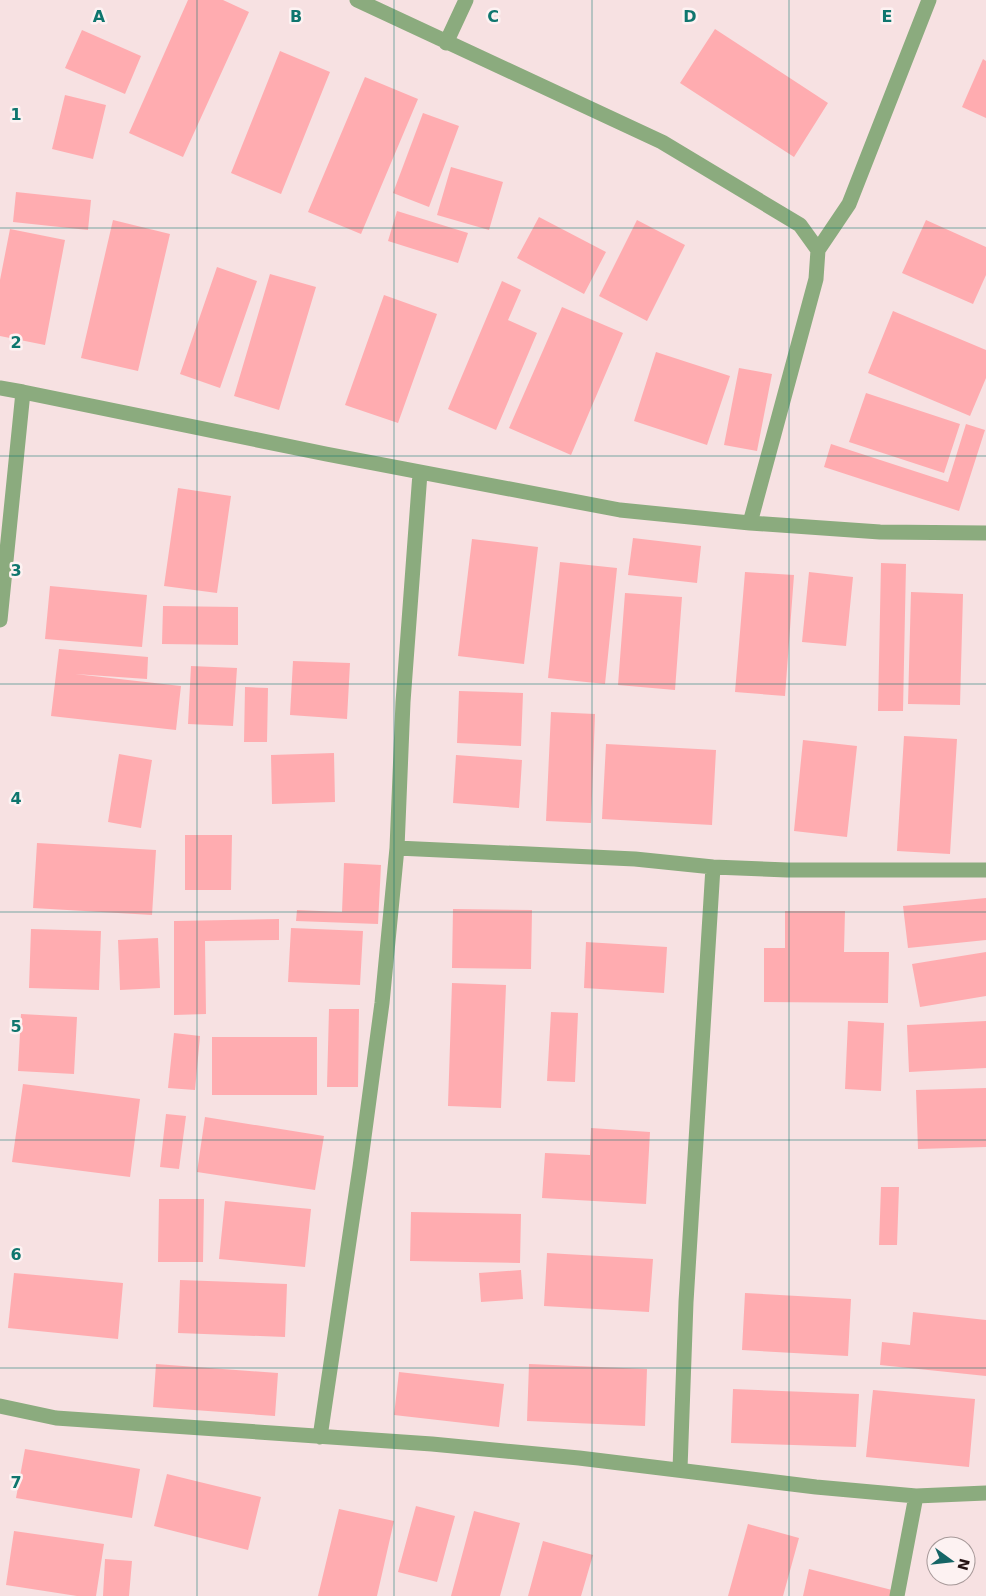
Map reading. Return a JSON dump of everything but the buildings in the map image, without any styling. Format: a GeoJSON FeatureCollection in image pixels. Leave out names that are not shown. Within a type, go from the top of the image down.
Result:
{"type":"FeatureCollection","features":[{"type":"Feature","properties":{"kind":"street"},"geometry":{"type":"LineString","coordinates":[[357,0],[662,142],[800,226],[818,250]]}},
{"type":"Feature","properties":{"kind":"street"},"geometry":{"type":"LineString","coordinates":[[446,42],[466,0]]}},
{"type":"Feature","properties":{"kind":"street"},"geometry":{"type":"LineString","coordinates":[[750,524],[816,279],[818,250],[849,204],[929,0]]}},
{"type":"Feature","properties":{"kind":"street"},"geometry":{"type":"LineString","coordinates":[[0,388],[420,473],[620,510],[750,524],[880,532],[986,533]]}},
{"type":"Feature","properties":{"kind":"street"},"geometry":{"type":"LineString","coordinates":[[0,620],[23,392]]}},
{"type":"Feature","properties":{"kind":"street"},"geometry":{"type":"LineString","coordinates":[[320,1437],[382,1003],[396,848],[403,702],[420,473]]}},
{"type":"Feature","properties":{"kind":"street"},"geometry":{"type":"LineString","coordinates":[[396,848],[787,870],[986,870]]}},
{"type":"Feature","properties":{"kind":"street"},"geometry":{"type":"LineString","coordinates":[[680,1469],[686,1302],[713,866]]}},
{"type":"Feature","properties":{"kind":"street"},"geometry":{"type":"LineString","coordinates":[[0,1406],[56,1418],[432,1444],[680,1469],[816,1487],[916,1496],[986,1493]]}},
{"type":"Feature","properties":{"kind":"street"},"geometry":{"type":"LineString","coordinates":[[897,1596],[916,1496]]}}]}
